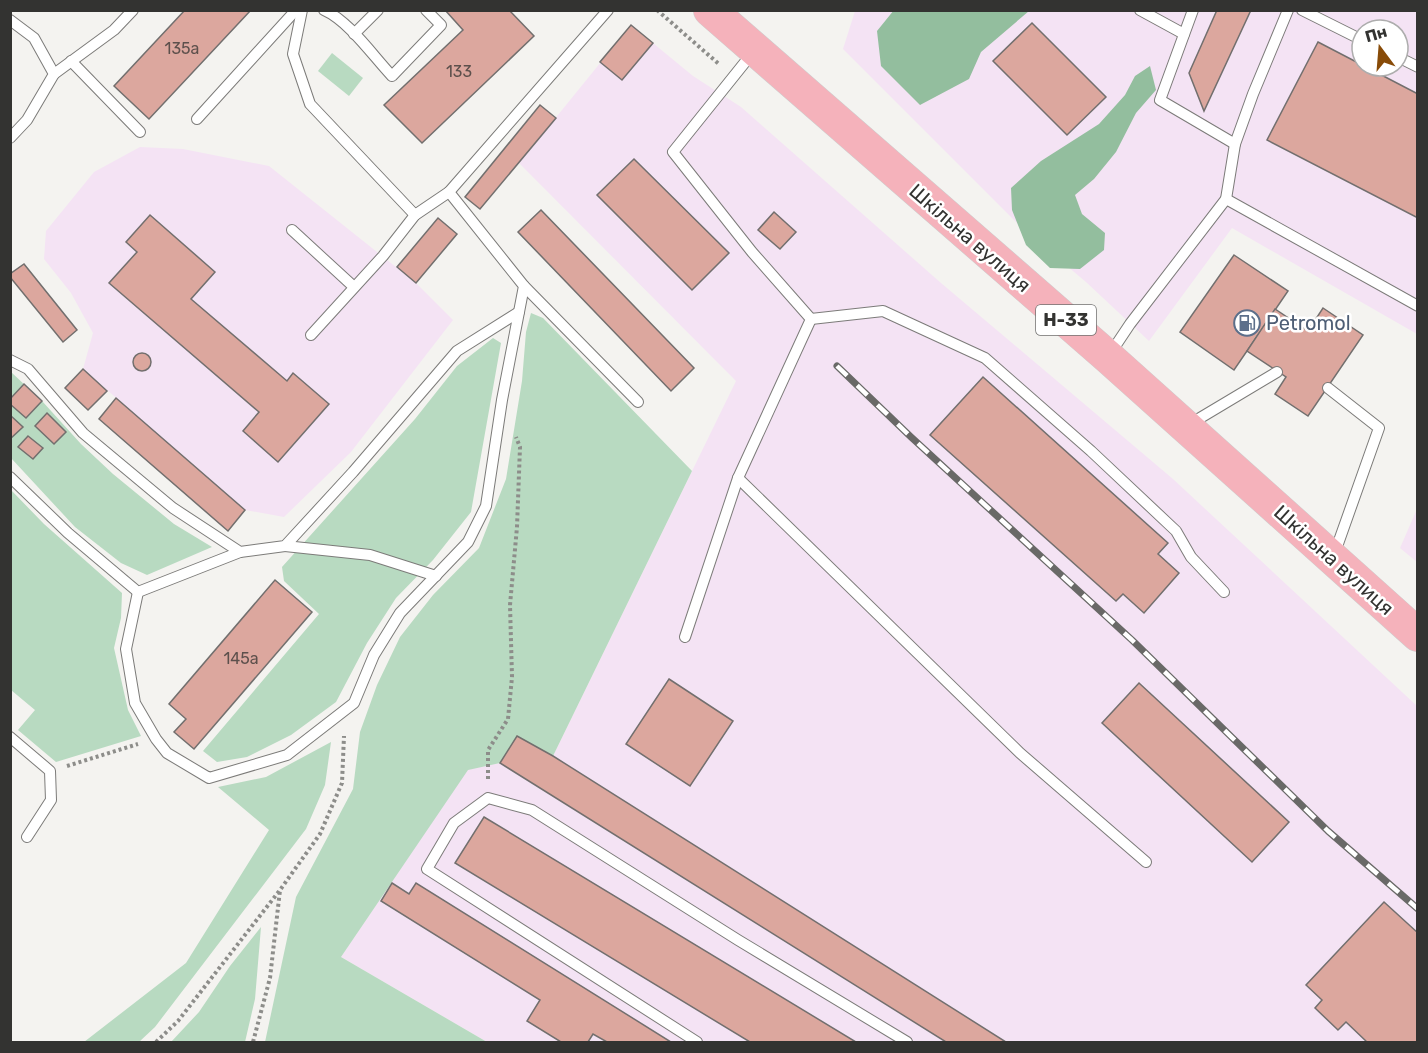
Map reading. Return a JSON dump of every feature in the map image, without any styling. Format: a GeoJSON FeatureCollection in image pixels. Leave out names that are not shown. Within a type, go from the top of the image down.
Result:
{"type":"FeatureCollection","features":[{"type":"Feature","properties":{"kind":"main road","name":"Шкільна вулиця"},"geometry":{"type":"LineString","coordinates":[[710,10],[1108,357],[1418,635]]}},
{"type":"Feature","properties":{"kind":"lane"},"geometry":{"type":"LineString","coordinates":[[10,138],[27,120],[54,74],[114,30],[133,10]]}},
{"type":"Feature","properties":{"kind":"lane"},"geometry":{"type":"LineString","coordinates":[[197,119],[296,10]]}},
{"type":"Feature","properties":{"kind":"lane"},"geometry":{"type":"LineString","coordinates":[[302,10],[293,54],[310,104],[416,214]]}},
{"type":"Feature","properties":{"kind":"lane"},"geometry":{"type":"LineString","coordinates":[[324,10],[354,34],[392,76],[441,25],[426,10]]}},
{"type":"Feature","properties":{"kind":"lane"},"geometry":{"type":"LineString","coordinates":[[354,34],[378,10]]}},
{"type":"Feature","properties":{"kind":"lane"},"geometry":{"type":"LineString","coordinates":[[311,335],[416,214],[449,192],[608,10]]}},
{"type":"Feature","properties":{"kind":"lane"},"geometry":{"type":"LineString","coordinates":[[1140,10],[1184,34]]}},
{"type":"Feature","properties":{"kind":"lane"},"geometry":{"type":"LineString","coordinates":[[1193,10],[1160,100],[1235,144]]}},
{"type":"Feature","properties":{"kind":"lane"},"geometry":{"type":"LineString","coordinates":[[1108,357],[1130,324],[1226,199],[1235,144],[1288,10]]}},
{"type":"Feature","properties":{"kind":"lane"},"geometry":{"type":"LineString","coordinates":[[1302,10],[1350,34]]}},
{"type":"Feature","properties":{"kind":"lane"},"geometry":{"type":"LineString","coordinates":[[10,20],[34,38],[54,74]]}},
{"type":"Feature","properties":{"kind":"lane"},"geometry":{"type":"LineString","coordinates":[[755,51],[673,152],[752,252],[812,320]]}},
{"type":"Feature","properties":{"kind":"lane"},"geometry":{"type":"LineString","coordinates":[[71,62],[140,132]]}},
{"type":"Feature","properties":{"kind":"lane"},"geometry":{"type":"LineString","coordinates":[[449,192],[524,286],[638,402]]}},
{"type":"Feature","properties":{"kind":"lane"},"geometry":{"type":"LineString","coordinates":[[1226,199],[1418,306]]}},
{"type":"Feature","properties":{"kind":"lane"},"geometry":{"type":"LineString","coordinates":[[292,230],[354,287]]}},
{"type":"Feature","properties":{"kind":"lane"},"geometry":{"type":"LineString","coordinates":[[138,592],[126,649],[135,703],[167,753],[209,778],[287,755],[354,703],[374,655],[400,613],[468,542],[486,506],[502,400],[524,286]]}},
{"type":"Feature","properties":{"kind":"lane"},"geometry":{"type":"LineString","coordinates":[[812,320],[883,311],[985,358],[1091,451],[1176,531],[1191,557],[1224,592]]}},
{"type":"Feature","properties":{"kind":"lane"},"geometry":{"type":"LineString","coordinates":[[285,546],[353,472],[457,351],[519,312]]}},
{"type":"Feature","properties":{"kind":"lane"},"geometry":{"type":"LineString","coordinates":[[685,637],[738,478],[812,320]]}},
{"type":"Feature","properties":{"kind":"lane"},"geometry":{"type":"LineString","coordinates":[[10,360],[28,369],[83,433],[173,508],[240,552]]}},
{"type":"Feature","properties":{"kind":"lane"},"geometry":{"type":"LineString","coordinates":[[1186,427],[1277,372]]}},
{"type":"Feature","properties":{"kind":"lane"},"geometry":{"type":"LineString","coordinates":[[1328,388],[1379,428],[1333,558]]}},
{"type":"Feature","properties":{"kind":"lane"},"geometry":{"type":"LineString","coordinates":[[10,477],[68,532],[138,592]]}},
{"type":"Feature","properties":{"kind":"lane"},"geometry":{"type":"LineString","coordinates":[[738,478],[1020,753],[1146,862]]}},
{"type":"Feature","properties":{"kind":"lane"},"geometry":{"type":"LineString","coordinates":[[138,592],[240,552],[285,546],[370,555],[436,576]]}},
{"type":"Feature","properties":{"kind":"lane"},"geometry":{"type":"LineString","coordinates":[[10,737],[50,771],[51,800],[27,837]]}},
{"type":"Feature","properties":{"kind":"lane"},"geometry":{"type":"LineString","coordinates":[[697,1042],[427,869],[454,823],[488,798],[531,810],[738,940],[907,1042]]}},
{"type":"Feature","properties":{"kind":"path"},"geometry":{"type":"LineString","coordinates":[[657,10],[734,77]]}},
{"type":"Feature","properties":{"kind":"path"},"geometry":{"type":"LineString","coordinates":[[488,798],[488,750],[508,719],[512,677],[510,606],[517,527],[520,447],[502,400]]}},
{"type":"Feature","properties":{"kind":"path"},"geometry":{"type":"LineString","coordinates":[[156,1042],[178,1021],[280,890],[320,834],[342,783],[343,741],[354,703]]}},
{"type":"Feature","properties":{"kind":"path"},"geometry":{"type":"LineString","coordinates":[[50,771],[156,739]]}},
{"type":"Feature","properties":{"kind":"path"},"geometry":{"type":"LineString","coordinates":[[253,1042],[270,978],[280,890]]}},
{"type":"Feature","properties":{"kind":"shaded area"},"geometry":{"type":"Polygon","coordinates":[[[855,11],[1417,11],[1417,334],[1232,228],[1149,341],[1086,282],[1022,228],[843,49],[855,11]]]}},
{"type":"Feature","properties":{"kind":"shaded area"},"geometry":{"type":"Polygon","coordinates":[[[631,25],[693,76],[741,107],[941,283],[1173,479],[1417,706],[1417,1042],[487,1042],[341,957],[468,769],[500,763],[517,736],[553,756],[736,381],[519,163],[631,25]]]}},
{"type":"Feature","properties":{"kind":"shaded area"},"geometry":{"type":"Polygon","coordinates":[[[140,147],[183,149],[269,166],[416,283],[453,320],[351,452],[284,517],[245,510],[83,369],[93,333],[71,293],[44,259],[46,231],[94,172],[140,147]]]}},
{"type":"Feature","properties":{"kind":"shaded area"},"geometry":{"type":"Polygon","coordinates":[[[1417,509],[1418,562],[1400,548],[1417,509]]]}},
{"type":"Feature","properties":{"kind":"green space"},"geometry":{"type":"Polygon","coordinates":[[[894,10],[1029,11],[981,52],[969,79],[920,105],[881,66],[877,31],[894,10]]]}},
{"type":"Feature","properties":{"kind":"green space"},"geometry":{"type":"Polygon","coordinates":[[[332,53],[363,78],[349,96],[318,71],[332,53]]]}},
{"type":"Feature","properties":{"kind":"green space"},"geometry":{"type":"Polygon","coordinates":[[[1150,66],[1156,90],[1136,113],[1116,152],[1094,179],[1075,195],[1082,214],[1105,233],[1104,250],[1080,269],[1050,268],[1026,245],[1012,210],[1011,188],[1041,161],[1099,124],[1125,95],[1135,76],[1150,66]]]}},
{"type":"Feature","properties":{"kind":"green space"},"geometry":{"type":"Polygon","coordinates":[[[531,313],[543,318],[692,471],[553,756],[517,737],[500,763],[468,770],[341,957],[487,1042],[265,1042],[296,897],[353,789],[360,732],[377,685],[400,637],[433,595],[479,548],[506,479],[522,381],[526,332],[531,313]]]}},
{"type":"Feature","properties":{"kind":"green space"},"geometry":{"type":"Polygon","coordinates":[[[493,338],[501,343],[471,512],[433,560],[396,598],[367,643],[336,702],[291,735],[247,757],[217,762],[203,751],[319,614],[284,581],[282,567],[415,419],[457,366],[493,338]]]}},
{"type":"Feature","properties":{"kind":"green space"},"geometry":{"type":"Polygon","coordinates":[[[11,372],[113,474],[174,524],[212,547],[147,575],[121,563],[75,527],[11,458],[11,372]]]}},
{"type":"Feature","properties":{"kind":"green space"},"geometry":{"type":"Polygon","coordinates":[[[11,490],[44,524],[122,593],[121,618],[114,648],[128,710],[141,736],[56,762],[18,730],[35,710],[11,690],[11,490]]]}},
{"type":"Feature","properties":{"kind":"green space"},"geometry":{"type":"Polygon","coordinates":[[[331,742],[325,785],[306,829],[155,1027],[139,1042],[84,1042],[186,963],[269,830],[218,787],[266,777],[331,742]]]}},
{"type":"Feature","properties":{"kind":"green space"},"geometry":{"type":"Polygon","coordinates":[[[261,927],[255,999],[245,1042],[171,1042],[199,1012],[230,966],[261,927]]]}},
{"type":"Feature","properties":{"kind":"building"},"geometry":{"type":"Polygon","coordinates":[[[185,10],[251,10],[149,119],[114,86],[185,10]]]}},
{"type":"Feature","properties":{"kind":"building"},"geometry":{"type":"Polygon","coordinates":[[[445,10],[509,10],[534,36],[422,143],[384,105],[463,30],[445,10]]]}},
{"type":"Feature","properties":{"kind":"building"},"geometry":{"type":"Polygon","coordinates":[[[1217,10],[1251,10],[1204,111],[1189,73],[1217,10]]]}},
{"type":"Feature","properties":{"kind":"building"},"geometry":{"type":"Polygon","coordinates":[[[1032,23],[1106,97],[1067,135],[993,61],[1032,23]]]}},
{"type":"Feature","properties":{"kind":"building"},"geometry":{"type":"Polygon","coordinates":[[[631,25],[653,43],[622,80],[600,62],[631,25]]]}},
{"type":"Feature","properties":{"kind":"building"},"geometry":{"type":"Polygon","coordinates":[[[1318,42],[1350,59],[1350,78],[1387,78],[1418,94],[1418,218],[1267,140],[1318,42]]]}},
{"type":"Feature","properties":{"kind":"building"},"geometry":{"type":"Polygon","coordinates":[[[540,105],[556,118],[480,209],[465,197],[540,105]]]}},
{"type":"Feature","properties":{"kind":"building"},"geometry":{"type":"Polygon","coordinates":[[[634,159],[729,253],[692,290],[597,195],[634,159]]]}},
{"type":"Feature","properties":{"kind":"building"},"geometry":{"type":"Polygon","coordinates":[[[541,210],[694,368],[671,391],[518,232],[541,210]]]}},
{"type":"Feature","properties":{"kind":"building"},"geometry":{"type":"Polygon","coordinates":[[[774,212],[796,232],[780,249],[758,230],[774,212]]]}},
{"type":"Feature","properties":{"kind":"building"},"geometry":{"type":"Polygon","coordinates":[[[150,215],[215,272],[191,299],[287,381],[293,373],[329,404],[278,462],[243,431],[259,412],[109,283],[137,252],[126,242],[150,215]]]}},
{"type":"Feature","properties":{"kind":"building"},"geometry":{"type":"Polygon","coordinates":[[[438,218],[457,234],[416,283],[397,267],[438,218]]]}},
{"type":"Feature","properties":{"kind":"building"},"geometry":{"type":"Polygon","coordinates":[[[1234,255],[1288,291],[1234,370],[1180,332],[1234,255]]]}},
{"type":"Feature","properties":{"kind":"building"},"geometry":{"type":"Polygon","coordinates":[[[24,264],[77,330],[63,342],[10,277],[10,274],[24,264]]]}},
{"type":"Feature","properties":{"kind":"building"},"geometry":{"type":"Polygon","coordinates":[[[1323,308],[1363,335],[1308,416],[1275,394],[1286,377],[1247,351],[1275,309],[1308,331],[1323,308]]]}},
{"type":"Feature","properties":{"kind":"building"},"geometry":{"type":"Polygon","coordinates":[[[142,353],[148,356],[151,362],[148,368],[142,371],[136,368],[133,362],[136,356],[142,353]]]}},
{"type":"Feature","properties":{"kind":"building"},"geometry":{"type":"Polygon","coordinates":[[[83,369],[107,391],[88,410],[65,388],[83,369]]]}},
{"type":"Feature","properties":{"kind":"building"},"geometry":{"type":"Polygon","coordinates":[[[983,377],[1168,543],[1158,554],[1179,573],[1144,613],[1123,594],[1116,601],[930,435],[983,377]]]}},
{"type":"Feature","properties":{"kind":"building"},"geometry":{"type":"Polygon","coordinates":[[[24,384],[42,401],[26,418],[10,404],[10,399],[24,384]]]}},
{"type":"Feature","properties":{"kind":"building"},"geometry":{"type":"Polygon","coordinates":[[[116,398],[245,510],[228,531],[99,419],[116,398]]]}},
{"type":"Feature","properties":{"kind":"building"},"geometry":{"type":"Polygon","coordinates":[[[47,413],[66,432],[54,444],[35,426],[47,413]]]}},
{"type":"Feature","properties":{"kind":"building"},"geometry":{"type":"Polygon","coordinates":[[[10,415],[23,427],[10,439],[10,415]]]}},
{"type":"Feature","properties":{"kind":"building"},"geometry":{"type":"Polygon","coordinates":[[[28,436],[43,448],[33,459],[18,447],[28,436]]]}},
{"type":"Feature","properties":{"kind":"building"},"geometry":{"type":"Polygon","coordinates":[[[275,580],[312,612],[194,749],[174,732],[186,719],[169,704],[275,580]]]}},
{"type":"Feature","properties":{"kind":"building"},"geometry":{"type":"Polygon","coordinates":[[[669,679],[733,721],[690,786],[626,744],[669,679]]]}},
{"type":"Feature","properties":{"kind":"building"},"geometry":{"type":"Polygon","coordinates":[[[1139,683],[1289,822],[1252,862],[1102,723],[1139,683]]]}},
{"type":"Feature","properties":{"kind":"building"},"geometry":{"type":"Polygon","coordinates":[[[517,736],[553,756],[1006,1042],[946,1042],[500,763],[517,736]]]}},
{"type":"Feature","properties":{"kind":"building"},"geometry":{"type":"Polygon","coordinates":[[[484,817],[856,1042],[750,1042],[455,863],[484,817]]]}},
{"type":"Feature","properties":{"kind":"building"},"geometry":{"type":"Polygon","coordinates":[[[392,883],[409,894],[416,883],[671,1042],[607,1042],[593,1034],[588,1042],[561,1042],[527,1021],[540,1000],[381,901],[392,883]]]}},
{"type":"Feature","properties":{"kind":"building"},"geometry":{"type":"Polygon","coordinates":[[[1384,902],[1418,933],[1418,1042],[1367,1042],[1346,1022],[1338,1030],[1315,1008],[1322,1000],[1306,985],[1384,902]]]}},
{"type":"Feature","properties":{"kind":"railway"},"geometry":{"type":"LineString","coordinates":[[837,366],[1132,640],[1328,831],[1418,909]]}},
{"type":"Feature","properties":{"kind":"place","name":"Petromol"},"geometry":{"type":"Point","coordinates":[1247,323]}}]}
